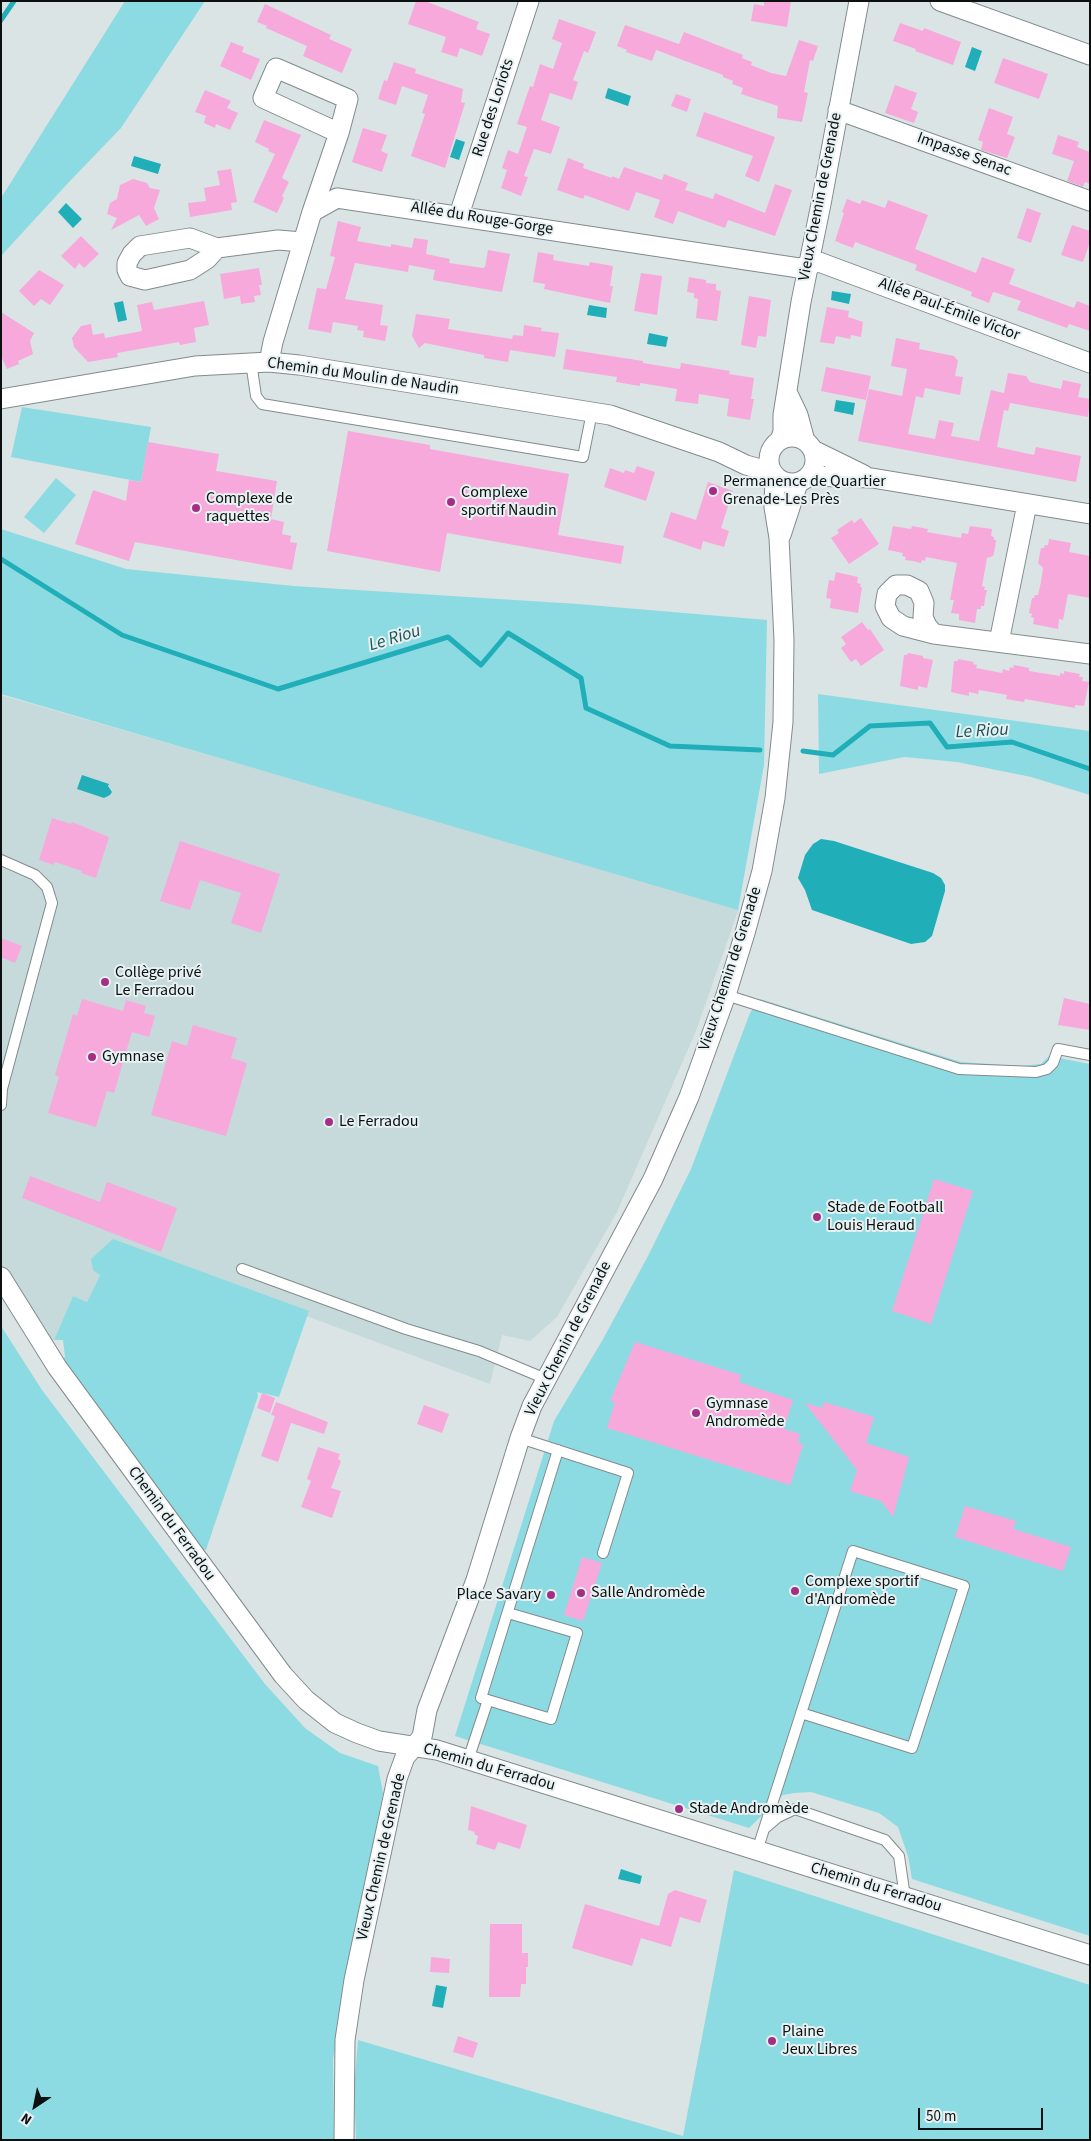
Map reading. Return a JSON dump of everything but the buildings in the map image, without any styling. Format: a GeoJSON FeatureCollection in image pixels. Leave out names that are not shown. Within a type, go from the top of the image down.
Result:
{"type":"FeatureCollection","features":[{"type":"Feature","properties":{"kind":"street","name":"Rue des Loriots"},"geometry":{"type":"LineString","coordinates":[[459,216],[529,1]]}},
{"type":"Feature","properties":{"kind":"street","name":"Vieux Chemin de Grenade"},"geometry":{"type":"LineString","coordinates":[[775,446],[783,432],[783,415],[788,394],[790,370],[808,264],[858,1]]}},
{"type":"Feature","properties":{"kind":"street"},"geometry":{"type":"LineString","coordinates":[[940,1],[1090,55]]}},
{"type":"Feature","properties":{"kind":"street","name":"Impasse Senac"},"geometry":{"type":"LineString","coordinates":[[838,110],[1090,201]]}},
{"type":"Feature","properties":{"kind":"street"},"geometry":{"type":"LineString","coordinates":[[260,362],[272,342],[302,242],[339,133]]}},
{"type":"Feature","properties":{"kind":"street","name":"Allée du Rouge-Gorge"},"geometry":{"type":"LineString","coordinates":[[312,212],[337,198],[799,268],[808,264]]}},
{"type":"Feature","properties":{"kind":"street"},"geometry":{"type":"LineString","coordinates":[[217,248],[278,240],[302,242]]}},
{"type":"Feature","properties":{"kind":"street","name":"Allée Paul-Émile Victor"},"geometry":{"type":"LineString","coordinates":[[808,264],[819,262],[842,270],[1090,363]]}},
{"type":"Feature","properties":{"kind":"street","name":"Chemin du Moulin de Naudin"},"geometry":{"type":"LineString","coordinates":[[1,399],[195,366],[260,362],[308,366],[610,415],[719,452],[746,465],[773,474]]}},
{"type":"Feature","properties":{"kind":"street","name":"Vieux Chemin de Grenade"},"geometry":{"type":"LineString","coordinates":[[788,394],[809,446]]}},
{"type":"Feature","properties":{"kind":"street"},"geometry":{"type":"LineString","coordinates":[[872,478],[793,437],[775,446],[769,465],[773,474],[790,484],[804,479],[872,478],[1090,514]]}},
{"type":"Feature","properties":{"kind":"street","name":"Chemin du Moulin de Naudin"},"geometry":{"type":"LineString","coordinates":[[719,452],[747,455],[775,446]]}},
{"type":"Feature","properties":{"kind":"street"},"geometry":{"type":"LineString","coordinates":[[804,479],[815,463],[809,446]]}},
{"type":"Feature","properties":{"kind":"street","name":"Vieux Chemin de Grenade"},"geometry":{"type":"LineString","coordinates":[[344,2140],[345,2040],[354,1980],[397,1779],[405,1756],[422,1737],[426,1710],[476,1580],[520,1438],[532,1406],[652,1179],[689,1097],[726,995],[746,933],[762,871],[780,760],[784,674],[780,538],[774,507],[773,474]]}},
{"type":"Feature","properties":{"kind":"street","name":"Vieux Chemin de Grenade"},"geometry":{"type":"LineString","coordinates":[[780,538],[804,479]]}},
{"type":"Feature","properties":{"kind":"street"},"geometry":{"type":"LineString","coordinates":[[1000,642],[1027,504]]}},
{"type":"Feature","properties":{"kind":"street"},"geometry":{"type":"LineString","coordinates":[[934,634],[1090,654]]}},
{"type":"Feature","properties":{"kind":"street","name":"Chemin du Ferradou"},"geometry":{"type":"LineString","coordinates":[[1,1277],[57,1367],[283,1675],[306,1700],[335,1723],[372,1738],[412,1747],[437,1750],[1090,1956]]}},
{"type":"Feature","properties":{"kind":"lane"},"geometry":{"type":"LineString","coordinates":[[260,362],[256,396],[262,404],[583,457],[592,412]]}},
{"type":"Feature","properties":{"kind":"lane"},"geometry":{"type":"LineString","coordinates":[[1,860],[35,876],[47,888],[52,903],[2,1089],[1,1106]]}},
{"type":"Feature","properties":{"kind":"lane"},"geometry":{"type":"LineString","coordinates":[[726,995],[959,1070],[1036,1072],[1047,1069],[1054,1063],[1058,1049],[1090,1055]]}},
{"type":"Feature","properties":{"kind":"lane"},"geometry":{"type":"LineString","coordinates":[[242,1269],[406,1329],[479,1352],[546,1378]]}},
{"type":"Feature","properties":{"kind":"lane"},"geometry":{"type":"LineString","coordinates":[[520,1438],[628,1473],[603,1553]]}},
{"type":"Feature","properties":{"kind":"lane"},"geometry":{"type":"LineString","coordinates":[[468,1760],[508,1613],[558,1450]]}},
{"type":"Feature","properties":{"kind":"lane"},"geometry":{"type":"LineString","coordinates":[[757,1851],[852,1551],[964,1586],[912,1748],[801,1713]]}},
{"type":"Feature","properties":{"kind":"lane"},"geometry":{"type":"LineString","coordinates":[[485,1699],[551,1719],[577,1633],[508,1613]]}},
{"type":"Feature","properties":{"kind":"lane"},"geometry":{"type":"LineString","coordinates":[[764,1830],[778,1817],[796,1809],[885,1840],[899,1856],[905,1897]]}},
{"type":"Feature","properties":{"kind":"shaded area"},"geometry":{"type":"Polygon","coordinates":[[[125,1],[205,1],[121,128],[1,256],[1,198],[125,1]]]}},
{"type":"Feature","properties":{"kind":"shaded area"},"geometry":{"type":"Polygon","coordinates":[[[972,47],[982,51],[975,71],[965,67],[972,47]]]}},
{"type":"Feature","properties":{"kind":"shaded area"},"geometry":{"type":"Polygon","coordinates":[[[608,88],[631,96],[628,106],[605,98],[608,88]]]}},
{"type":"Feature","properties":{"kind":"shaded area"},"geometry":{"type":"Polygon","coordinates":[[[456,139],[465,142],[459,160],[450,157],[456,139]]]}},
{"type":"Feature","properties":{"kind":"shaded area"},"geometry":{"type":"Polygon","coordinates":[[[134,156],[161,164],[158,174],[131,166],[134,156]]]}},
{"type":"Feature","properties":{"kind":"shaded area"},"geometry":{"type":"Polygon","coordinates":[[[66,203],[82,219],[73,228],[58,212],[66,203]]]}},
{"type":"Feature","properties":{"kind":"shaded area"},"geometry":{"type":"Polygon","coordinates":[[[832,291],[851,294],[849,304],[831,300],[832,291]]]}},
{"type":"Feature","properties":{"kind":"shaded area"},"geometry":{"type":"Polygon","coordinates":[[[123,301],[127,320],[118,322],[114,303],[123,301]]]}},
{"type":"Feature","properties":{"kind":"shaded area"},"geometry":{"type":"Polygon","coordinates":[[[589,305],[607,308],[606,318],[587,315],[589,305]]]}},
{"type":"Feature","properties":{"kind":"shaded area"},"geometry":{"type":"Polygon","coordinates":[[[649,333],[668,337],[666,347],[647,344],[649,333]]]}},
{"type":"Feature","properties":{"kind":"shaded area"},"geometry":{"type":"Polygon","coordinates":[[[836,400],[855,403],[853,415],[834,411],[836,400]]]}},
{"type":"Feature","properties":{"kind":"shaded area"},"geometry":{"type":"Polygon","coordinates":[[[22,407],[151,427],[141,482],[11,457],[22,407]]]}},
{"type":"Feature","properties":{"kind":"shaded area"},"geometry":{"type":"Polygon","coordinates":[[[56,478],[76,495],[44,533],[24,517],[56,478]]]}},
{"type":"Feature","properties":{"kind":"shaded area"},"geometry":{"type":"Polygon","coordinates":[[[1,529],[126,569],[294,586],[578,604],[767,620],[764,765],[738,910],[1,694],[1,529]]]}},
{"type":"Feature","properties":{"kind":"shaded area"},"geometry":{"type":"Polygon","coordinates":[[[818,694],[1090,731],[1090,795],[1031,777],[957,762],[904,757],[819,774],[818,694]]]}},
{"type":"Feature","properties":{"kind":"shaded area","name":"Le Ferradou"},"geometry":{"type":"Polygon","coordinates":[[[1,695],[739,908],[696,1031],[617,1212],[557,1317],[530,1341],[502,1335],[490,1384],[114,1245],[87,1302],[73,1296],[52,1345],[1,1265],[1,695]]]}},
{"type":"Feature","properties":{"kind":"shaded area"},"geometry":{"type":"Polygon","coordinates":[[[82,775],[109,784],[108,786],[112,792],[104,798],[77,789],[82,775]]]}},
{"type":"Feature","properties":{"kind":"shaded area"},"geometry":{"type":"Polygon","coordinates":[[[821,839],[834,841],[933,873],[941,878],[945,885],[945,891],[932,936],[925,942],[911,944],[812,910],[805,890],[798,878],[805,855],[813,844],[821,839]]]}},
{"type":"Feature","properties":{"kind":"shaded area","name":"Complexe sportif d'Andromède"},"geometry":{"type":"Polygon","coordinates":[[[760,999],[961,1062],[1020,1066],[1041,1064],[1049,1056],[1090,1064],[1090,1936],[912,1879],[908,1856],[898,1827],[879,1813],[811,1792],[794,1793],[783,1795],[749,1828],[455,1736],[554,1421],[602,1341],[648,1256],[691,1169],[750,1013],[760,999]]]}},
{"type":"Feature","properties":{"kind":"shaded area"},"geometry":{"type":"Polygon","coordinates":[[[113,1239],[309,1311],[279,1397],[257,1392],[258,1396],[206,1550],[203,1550],[61,1360],[65,1357],[63,1340],[54,1340],[73,1296],[87,1302],[100,1275],[93,1270],[91,1259],[113,1239]]]}},
{"type":"Feature","properties":{"kind":"shaded area"},"geometry":{"type":"Polygon","coordinates":[[[1,1326],[42,1390],[265,1684],[305,1728],[340,1753],[378,1766],[383,1793],[333,2059],[334,2140],[1,2140],[1,1326]]]}},
{"type":"Feature","properties":{"kind":"shaded area"},"geometry":{"type":"Polygon","coordinates":[[[621,1869],[642,1876],[640,1884],[618,1879],[621,1869]]]}},
{"type":"Feature","properties":{"kind":"shaded area"},"geometry":{"type":"Polygon","coordinates":[[[734,1870],[1090,1985],[1090,2140],[356,2140],[354,2090],[358,2040],[683,2136],[734,1870]]]}},
{"type":"Feature","properties":{"kind":"shaded area"},"geometry":{"type":"Polygon","coordinates":[[[436,1985],[447,1987],[443,2008],[432,2006],[436,1985]]]}},
{"type":"Feature","properties":{"kind":"waterway"},"geometry":{"type":"LineString","coordinates":[[1,20],[14,1]]}},
{"type":"Feature","properties":{"kind":"waterway","name":"Le Riou"},"geometry":{"type":"LineString","coordinates":[[1,559],[122,635],[278,689],[448,637],[481,665],[508,633],[581,678],[586,708],[670,746],[760,750]]}},
{"type":"Feature","properties":{"kind":"waterway","name":"Le Riou"},"geometry":{"type":"LineString","coordinates":[[803,751],[833,755],[870,726],[930,723],[947,747],[1012,742],[1090,769]]}},
{"type":"Feature","properties":{"kind":"place","name":"Permanence de Quartier Grenade-Les Près"},"geometry":{"type":"Point","coordinates":[713,491]}},
{"type":"Feature","properties":{"kind":"place","name":"Complexe sportif Naudin"},"geometry":{"type":"Point","coordinates":[451,502]}},
{"type":"Feature","properties":{"kind":"place","name":"Complexe de raquettes"},"geometry":{"type":"Point","coordinates":[196,508]}},
{"type":"Feature","properties":{"kind":"place","name":"Collège privé Le Ferradou"},"geometry":{"type":"Point","coordinates":[105,982]}},
{"type":"Feature","properties":{"kind":"place","name":"Gymnase"},"geometry":{"type":"Point","coordinates":[92,1057]}},
{"type":"Feature","properties":{"kind":"place","name":"Le Ferradou"},"geometry":{"type":"Point","coordinates":[329,1122]}},
{"type":"Feature","properties":{"kind":"place","name":"Stade de Football Louis Heraud"},"geometry":{"type":"Point","coordinates":[817,1217]}},
{"type":"Feature","properties":{"kind":"place","name":"Gymnase Andromède"},"geometry":{"type":"Point","coordinates":[696,1413]}},
{"type":"Feature","properties":{"kind":"place","name":"Complexe sportif d'Andromède"},"geometry":{"type":"Point","coordinates":[795,1591]}},
{"type":"Feature","properties":{"kind":"place","name":"Salle Andromède"},"geometry":{"type":"Point","coordinates":[581,1593]}},
{"type":"Feature","properties":{"kind":"place","name":"Place Savary"},"geometry":{"type":"Point","coordinates":[551,1595]}},
{"type":"Feature","properties":{"kind":"place","name":"Stade Andromède"},"geometry":{"type":"Point","coordinates":[679,1809]}},
{"type":"Feature","properties":{"kind":"place","name":"Plaine Jeux Libres"},"geometry":{"type":"Point","coordinates":[772,2041]}}]}
